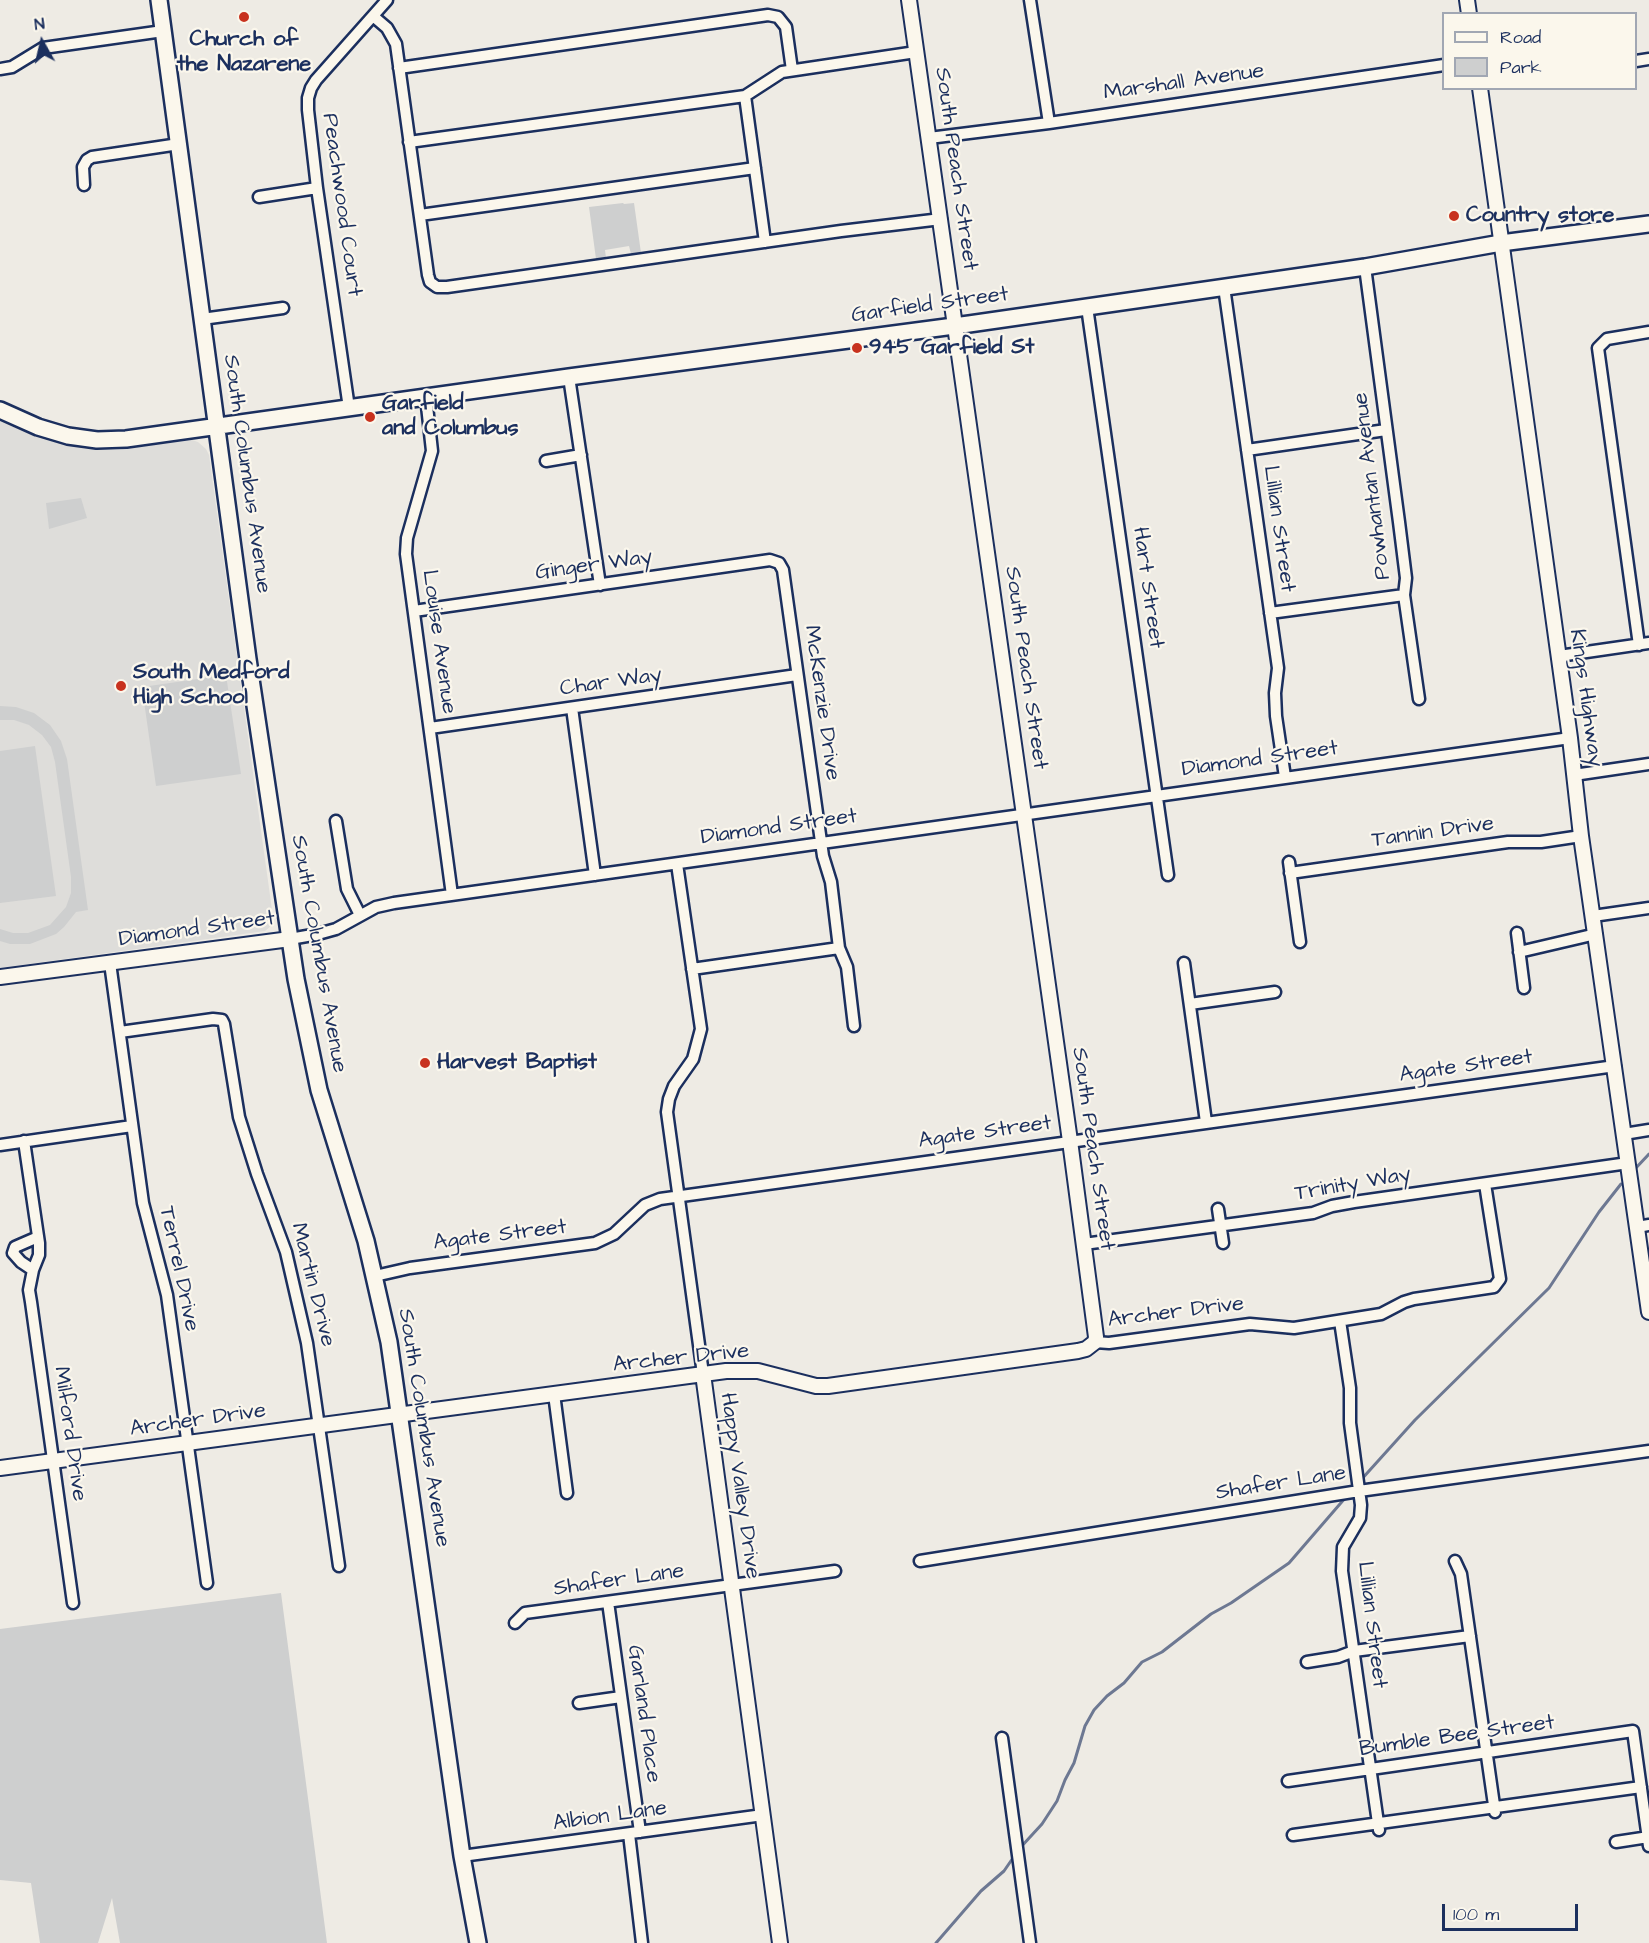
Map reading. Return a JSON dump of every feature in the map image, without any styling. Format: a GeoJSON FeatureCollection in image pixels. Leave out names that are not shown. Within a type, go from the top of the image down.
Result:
{"type":"FeatureCollection","features":[{"type":"Feature","properties":{"kind":"main road","name":"South Columbus Avenue"},"geometry":{"type":"LineString","coordinates":[[159,0],[246,647],[298,993],[319,1090],[375,1276],[389,1342],[462,1856],[478,1943]]}},
{"type":"Feature","properties":{"kind":"main road","name":"Garfield Street"},"geometry":{"type":"LineString","coordinates":[[0,410],[52,432],[97,440],[126,440],[569,377],[957,326],[1365,267],[1501,243],[1649,224]]}},
{"type":"Feature","properties":{"kind":"street","name":"Peachwood Court"},"geometry":{"type":"LineString","coordinates":[[349,408],[308,110],[311,88],[387,0]]}},
{"type":"Feature","properties":{"kind":"street","name":"South Peach Street"},"geometry":{"type":"LineString","coordinates":[[909,0],[1025,815],[1084,1244],[1095,1342]]}},
{"type":"Feature","properties":{"kind":"street"},"geometry":{"type":"LineString","coordinates":[[1030,0],[1049,123]]}},
{"type":"Feature","properties":{"kind":"street"},"geometry":{"type":"LineString","coordinates":[[399,68],[768,15],[778,17],[786,27],[792,70]]}},
{"type":"Feature","properties":{"kind":"street"},"geometry":{"type":"LineString","coordinates":[[373,16],[392,35],[396,44],[428,275],[430,282],[437,287],[941,219]]}},
{"type":"Feature","properties":{"kind":"street"},"geometry":{"type":"LineString","coordinates":[[0,69],[12,67],[43,48],[163,31]]}},
{"type":"Feature","properties":{"kind":"street"},"geometry":{"type":"LineString","coordinates":[[409,142],[745,96],[782,72],[916,52]]}},
{"type":"Feature","properties":{"kind":"street","name":"Marshall Avenue"},"geometry":{"type":"LineString","coordinates":[[929,138],[1049,123],[1442,65]]}},
{"type":"Feature","properties":{"kind":"street","name":"Kings Highway"},"geometry":{"type":"LineString","coordinates":[[1480,90],[1570,738],[1581,836],[1628,1163],[1643,1226],[1649,1312]]}},
{"type":"Feature","properties":{"kind":"street"},"geometry":{"type":"LineString","coordinates":[[745,96],[765,242]]}},
{"type":"Feature","properties":{"kind":"street"},"geometry":{"type":"LineString","coordinates":[[84,185],[83,167],[92,156],[179,144]]}},
{"type":"Feature","properties":{"kind":"street"},"geometry":{"type":"LineString","coordinates":[[420,215],[755,168]]}},
{"type":"Feature","properties":{"kind":"street"},"geometry":{"type":"LineString","coordinates":[[259,196],[317,188]]}},
{"type":"Feature","properties":{"kind":"street","name":"Powhantan Avenue"},"geometry":{"type":"LineString","coordinates":[[1365,267],[1400,522],[1406,578],[1404,595],[1419,699]]}},
{"type":"Feature","properties":{"kind":"street","name":"Lillian Street"},"geometry":{"type":"LineString","coordinates":[[1224,287],[1278,668],[1275,693],[1276,716],[1285,777]]}},
{"type":"Feature","properties":{"kind":"street","name":"Hart Street"},"geometry":{"type":"LineString","coordinates":[[1087,307],[1168,875]]}},
{"type":"Feature","properties":{"kind":"street"},"geometry":{"type":"LineString","coordinates":[[202,319],[283,308]]}},
{"type":"Feature","properties":{"kind":"street"},"geometry":{"type":"LineString","coordinates":[[1558,656],[1644,644],[1598,348],[1601,343],[1616,337],[1649,332]]}},
{"type":"Feature","properties":{"kind":"street"},"geometry":{"type":"LineString","coordinates":[[569,377],[600,585]]}},
{"type":"Feature","properties":{"kind":"street","name":"Louise Avenue"},"geometry":{"type":"LineString","coordinates":[[426,397],[432,451],[406,545],[452,895]]}},
{"type":"Feature","properties":{"kind":"street"},"geometry":{"type":"LineString","coordinates":[[1247,450],[1386,430]]}},
{"type":"Feature","properties":{"kind":"street"},"geometry":{"type":"LineString","coordinates":[[546,461],[580,454]]}},
{"type":"Feature","properties":{"kind":"street","name":"Ginger Way"},"geometry":{"type":"LineString","coordinates":[[414,611],[770,560],[779,563]]}},
{"type":"Feature","properties":{"kind":"street","name":"McKenzie Drive"},"geometry":{"type":"LineString","coordinates":[[779,563],[783,570],[821,843],[831,882],[839,948],[848,967],[854,1026]]}},
{"type":"Feature","properties":{"kind":"street"},"geometry":{"type":"LineString","coordinates":[[1270,614],[1404,595]]}},
{"type":"Feature","properties":{"kind":"street","name":"Char Way"},"geometry":{"type":"LineString","coordinates":[[430,728],[797,675]]}},
{"type":"Feature","properties":{"kind":"street"},"geometry":{"type":"LineString","coordinates":[[572,708],[595,875]]}},
{"type":"Feature","properties":{"kind":"street","name":"Diamond Street"},"geometry":{"type":"LineString","coordinates":[[0,977],[318,934],[336,929],[376,907],[394,903],[1570,738]]}},
{"type":"Feature","properties":{"kind":"street"},"geometry":{"type":"LineString","coordinates":[[1574,775],[1649,764]]}},
{"type":"Feature","properties":{"kind":"street"},"geometry":{"type":"LineString","coordinates":[[336,821],[347,889],[360,915]]}},
{"type":"Feature","properties":{"kind":"street","name":"Tannin Drive"},"geometry":{"type":"LineString","coordinates":[[1300,942],[1289,868],[1508,842],[1541,842],[1581,836]]}},
{"type":"Feature","properties":{"kind":"street","name":"Happy Valley Drive"},"geometry":{"type":"LineString","coordinates":[[677,864],[700,1029],[693,1059],[674,1086],[667,1112],[780,1943]]}},
{"type":"Feature","properties":{"kind":"street"},"geometry":{"type":"LineString","coordinates":[[1593,916],[1649,908]]}},
{"type":"Feature","properties":{"kind":"street"},"geometry":{"type":"LineString","coordinates":[[1517,933],[1524,988]]}},
{"type":"Feature","properties":{"kind":"street"},"geometry":{"type":"LineString","coordinates":[[1519,952],[1596,934]]}},
{"type":"Feature","properties":{"kind":"street"},"geometry":{"type":"LineString","coordinates":[[692,969],[839,948]]}},
{"type":"Feature","properties":{"kind":"street","name":"Terrel Drive"},"geometry":{"type":"LineString","coordinates":[[110,963],[143,1203],[167,1295],[207,1583]]}},
{"type":"Feature","properties":{"kind":"street"},"geometry":{"type":"LineString","coordinates":[[1184,963],[1206,1122]]}},
{"type":"Feature","properties":{"kind":"street"},"geometry":{"type":"LineString","coordinates":[[1190,1004],[1275,992]]}},
{"type":"Feature","properties":{"kind":"street","name":"Martin Drive"},"geometry":{"type":"LineString","coordinates":[[120,1032],[213,1019],[222,1020],[226,1030],[234,1091],[244,1134],[286,1252],[308,1342],[339,1566]]}},
{"type":"Feature","properties":{"kind":"street","name":"Agate Street"},"geometry":{"type":"LineString","coordinates":[[375,1276],[410,1268],[595,1243],[614,1234],[645,1205],[660,1199],[1615,1066]]}},
{"type":"Feature","properties":{"kind":"street"},"geometry":{"type":"LineString","coordinates":[[0,1145],[132,1126]]}},
{"type":"Feature","properties":{"kind":"street"},"geometry":{"type":"LineString","coordinates":[[1624,1134],[1649,1130]]}},
{"type":"Feature","properties":{"kind":"street","name":"Milford Drive"},"geometry":{"type":"LineString","coordinates":[[24,1142],[39,1255],[29,1290],[73,1603]]}},
{"type":"Feature","properties":{"kind":"street","name":"Trinity Way"},"geometry":{"type":"LineString","coordinates":[[1084,1244],[1313,1213],[1332,1206],[1354,1202],[1628,1163]]}},
{"type":"Feature","properties":{"kind":"street","name":"Archer Drive"},"geometry":{"type":"LineString","coordinates":[[0,1468],[733,1370],[758,1371],[816,1386],[828,1386],[1078,1351],[1086,1349],[1095,1342],[1109,1343],[1250,1324],[1294,1328],[1381,1314],[1414,1299],[1494,1287],[1499,1283],[1485,1184]]}},
{"type":"Feature","properties":{"kind":"street"},"geometry":{"type":"LineString","coordinates":[[1218,1209],[1223,1243]]}},
{"type":"Feature","properties":{"kind":"street"},"geometry":{"type":"LineString","coordinates":[[33,1270],[13,1253],[15,1247],[38,1237]]}},
{"type":"Feature","properties":{"kind":"street","name":"Lillian Street"},"geometry":{"type":"LineString","coordinates":[[1340,1321],[1350,1388],[1350,1423],[1359,1491],[1360,1518],[1343,1548],[1341,1559],[1378,1827]]}},
{"type":"Feature","properties":{"kind":"street"},"geometry":{"type":"LineString","coordinates":[[554,1394],[567,1493]]}},
{"type":"Feature","properties":{"kind":"street","name":"Shafer Lane"},"geometry":{"type":"LineString","coordinates":[[920,1561],[1359,1491],[1649,1451]]}},
{"type":"Feature","properties":{"kind":"street"},"geometry":{"type":"LineString","coordinates":[[1455,1561],[1461,1574],[1495,1811]]}},
{"type":"Feature","properties":{"kind":"street","name":"Shafer Lane"},"geometry":{"type":"LineString","coordinates":[[515,1623],[518,1617],[525,1613],[835,1571]]}},
{"type":"Feature","properties":{"kind":"street","name":"Garland Place"},"geometry":{"type":"LineString","coordinates":[[608,1602],[621,1697],[642,1943]]}},
{"type":"Feature","properties":{"kind":"street"},"geometry":{"type":"LineString","coordinates":[[1307,1662],[1354,1652],[1470,1636]]}},
{"type":"Feature","properties":{"kind":"street"},"geometry":{"type":"LineString","coordinates":[[579,1703],[621,1697]]}},
{"type":"Feature","properties":{"kind":"street","name":"Bumble Bee Street"},"geometry":{"type":"LineString","coordinates":[[1288,1781],[1633,1731],[1641,1787]]}},
{"type":"Feature","properties":{"kind":"street"},"geometry":{"type":"LineString","coordinates":[[1002,1738],[1030,1943]]}},
{"type":"Feature","properties":{"kind":"street"},"geometry":{"type":"LineString","coordinates":[[1293,1835],[1378,1827],[1495,1811],[1641,1787],[1649,1840],[1616,1842]]}},
{"type":"Feature","properties":{"kind":"street","name":"Albion Lane"},"geometry":{"type":"LineString","coordinates":[[462,1856],[763,1815]]}},
{"type":"Feature","properties":{"kind":"shaded area","name":"South Medford High School"},"geometry":{"type":"Polygon","coordinates":[[[0,421],[39,438],[85,449],[116,450],[192,440],[206,449],[209,455],[273,917],[271,926],[265,931],[0,968],[0,421]]]}},
{"type":"Feature","properties":{"kind":"green space"},"geometry":{"type":"Polygon","coordinates":[[[634,203],[641,253],[631,254],[629,246],[605,250],[606,258],[596,259],[589,207],[634,203]]]}},
{"type":"Feature","properties":{"kind":"green space"},"geometry":{"type":"Polygon","coordinates":[[[81,498],[87,518],[49,529],[46,503],[81,498]]]}},
{"type":"Feature","properties":{"kind":"green space"},"geometry":{"type":"Polygon","coordinates":[[[226,675],[241,774],[156,786],[142,687],[226,675]]]}},
{"type":"Feature","properties":{"kind":"green space"},"geometry":{"type":"Polygon","coordinates":[[[0,706],[16,707],[34,713],[50,725],[61,741],[67,759],[88,910],[76,912],[56,934],[30,944],[10,944],[0,941],[0,929],[13,933],[28,933],[50,925],[66,907],[71,893],[71,877],[51,747],[42,735],[29,725],[14,720],[0,720],[0,706]]]}},
{"type":"Feature","properties":{"kind":"green space"},"geometry":{"type":"Polygon","coordinates":[[[35,746],[56,896],[0,903],[0,751],[35,746]]]}},
{"type":"Feature","properties":{"kind":"green space"},"geometry":{"type":"Polygon","coordinates":[[[281,1593],[327,1943],[120,1943],[112,1898],[98,1943],[40,1943],[31,1883],[0,1880],[0,1629],[281,1593]]]}},
{"type":"Feature","properties":{"kind":"waterway"},"geometry":{"type":"LineString","coordinates":[[1634,1170],[1649,1154]]}},
{"type":"Feature","properties":{"kind":"waterway"},"geometry":{"type":"LineString","coordinates":[[1360,1481],[1415,1420],[1549,1288],[1599,1212],[1621,1184]]}},
{"type":"Feature","properties":{"kind":"waterway"},"geometry":{"type":"LineString","coordinates":[[1020,1848],[1042,1824],[1057,1801],[1074,1763],[1085,1726],[1094,1710],[1107,1696],[1124,1683],[1142,1662],[1162,1652],[1211,1614],[1289,1563],[1346,1497]]}},
{"type":"Feature","properties":{"kind":"waterway"},"geometry":{"type":"LineString","coordinates":[[936,1943],[981,1891],[1004,1871],[1015,1855]]}},
{"type":"Feature","properties":{"kind":"place","name":"Church of the Nazarene"},"geometry":{"type":"Point","coordinates":[244,17]}},
{"type":"Feature","properties":{"kind":"place","name":"Country store"},"geometry":{"type":"Point","coordinates":[1454,216]}},
{"type":"Feature","properties":{"kind":"place","name":"945 Garfield St"},"geometry":{"type":"Point","coordinates":[857,348]}},
{"type":"Feature","properties":{"kind":"place","name":"Garfield and Columbus"},"geometry":{"type":"Point","coordinates":[370,417]}},
{"type":"Feature","properties":{"kind":"place","name":"South Medford High School"},"geometry":{"type":"Point","coordinates":[121,686]}},
{"type":"Feature","properties":{"kind":"place","name":"Harvest Baptist"},"geometry":{"type":"Point","coordinates":[425,1063]}}]}
